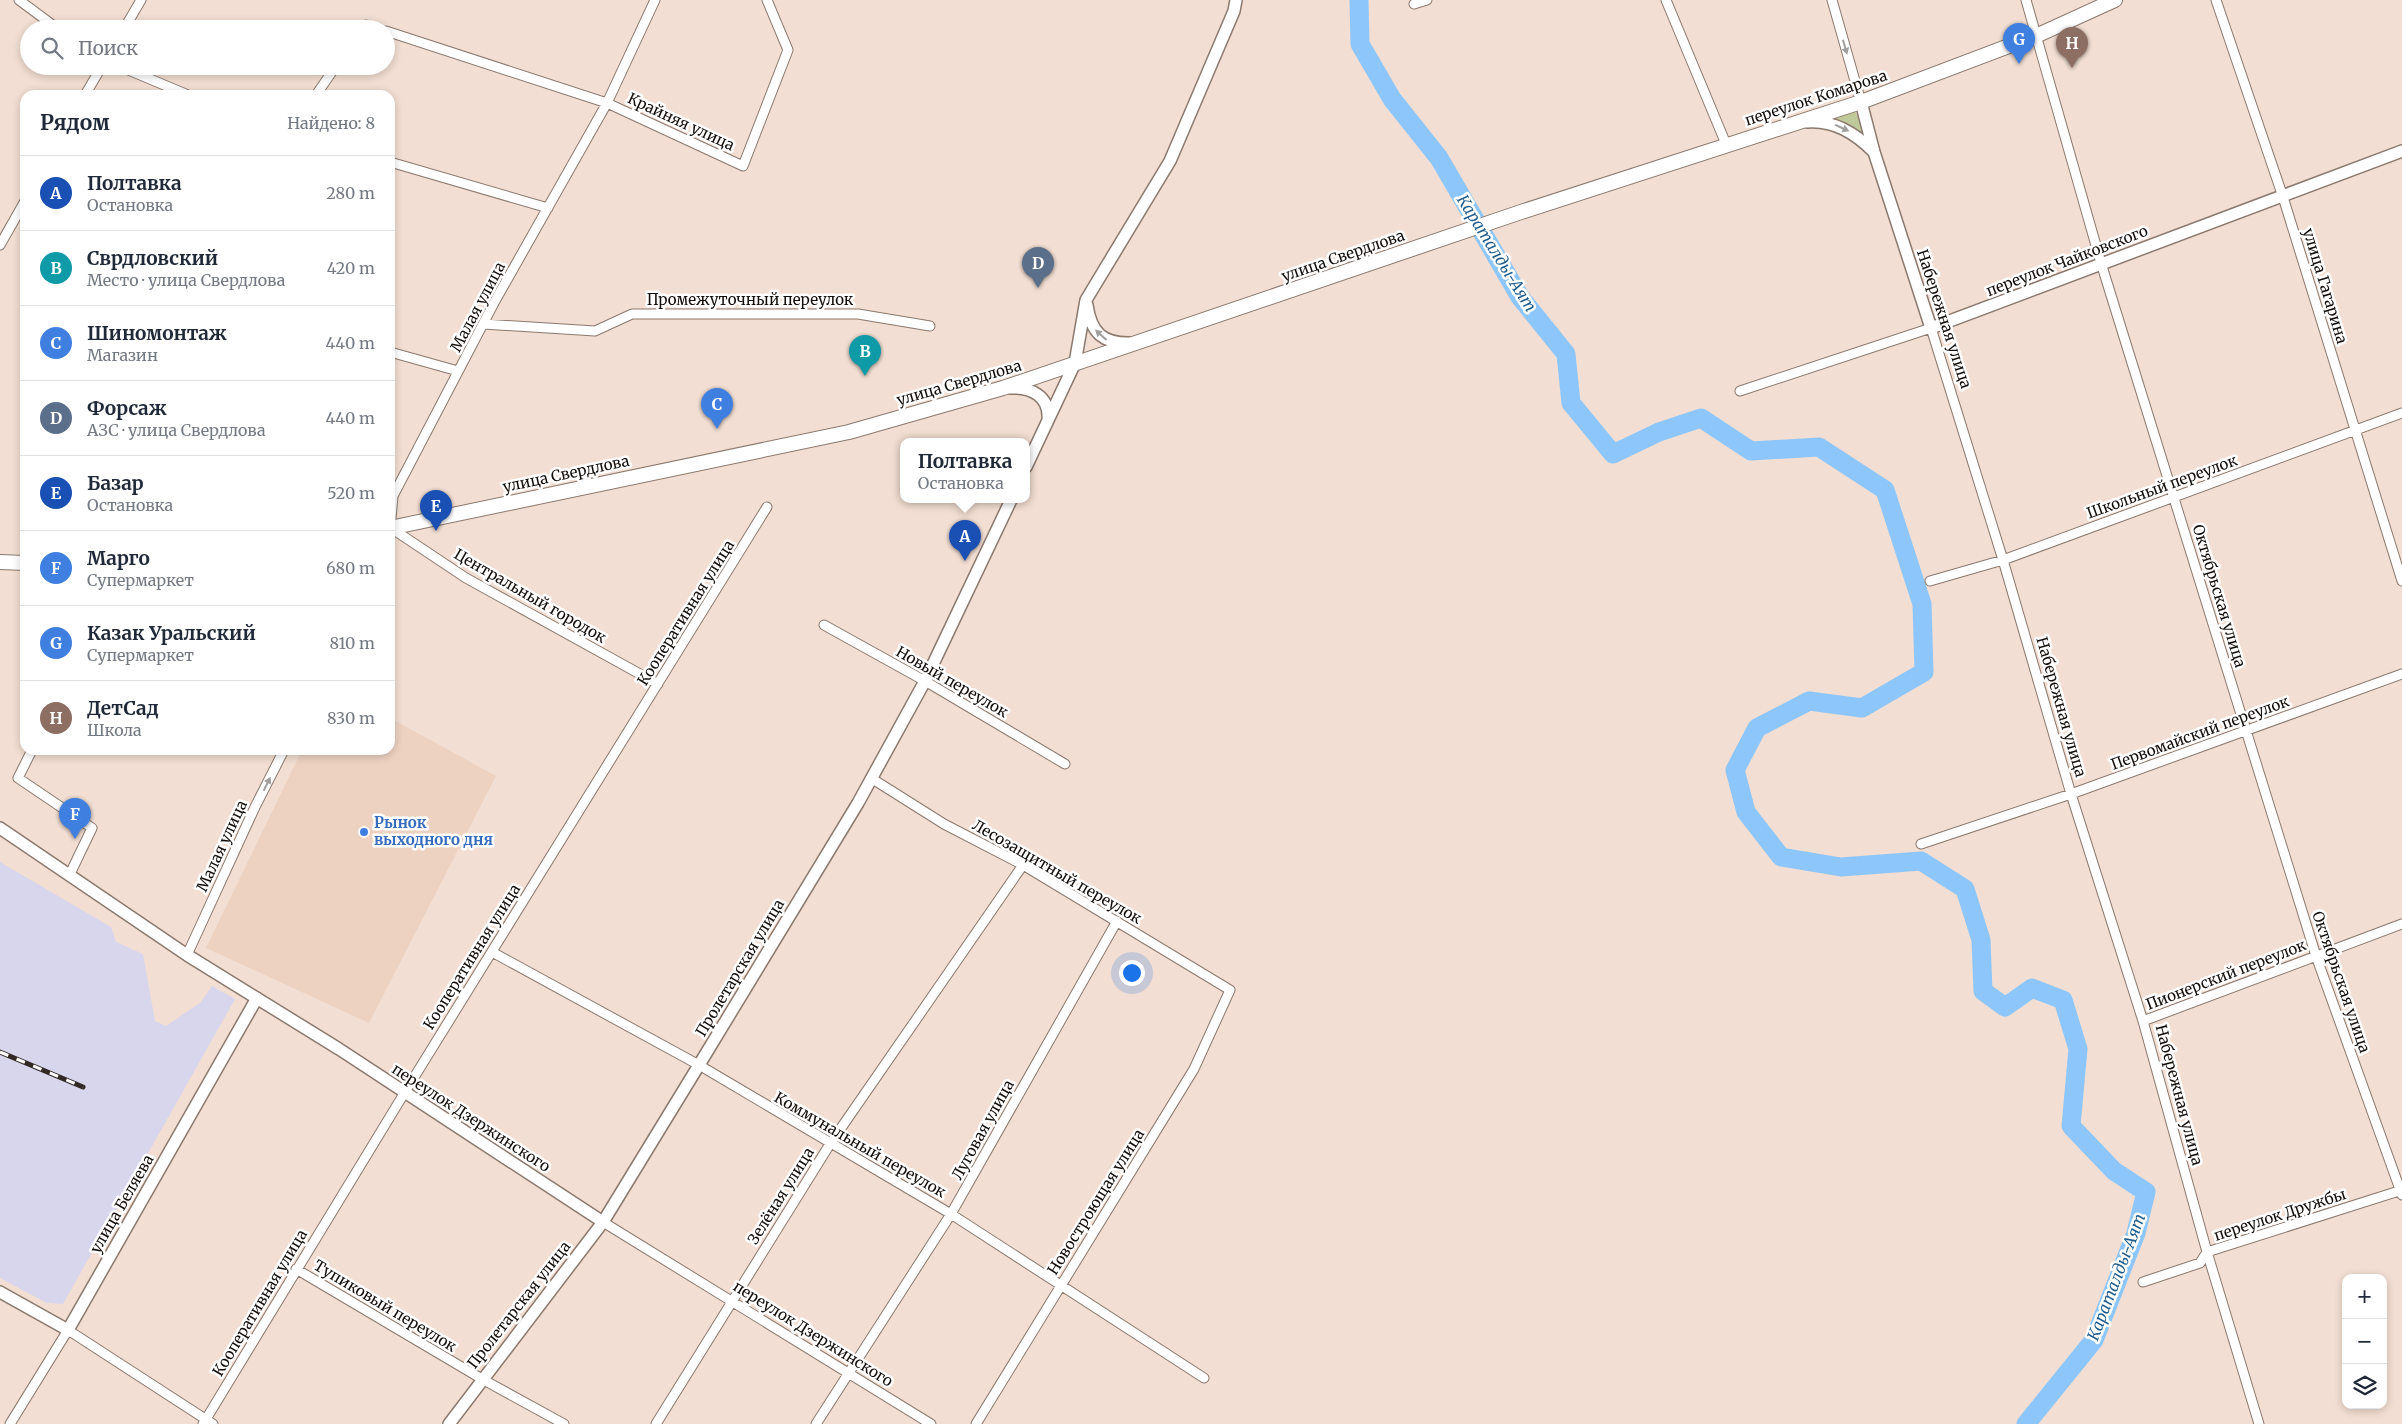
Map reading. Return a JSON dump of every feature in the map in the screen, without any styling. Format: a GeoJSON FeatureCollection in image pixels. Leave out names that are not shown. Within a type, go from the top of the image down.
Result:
{"type":"FeatureCollection","features":[{"type":"Feature","properties":{"kind":"main road","name":"переулок Комарова"},"geometry":{"type":"LineString","coordinates":[[1521,212],[1726,144],[1802,122],[1861,102],[2038,35],[2115,0]]}},
{"type":"Feature","properties":{"kind":"main road","name":"улица Свердлова"},"geometry":{"type":"LineString","coordinates":[[395,527],[849,432],[1003,388],[1521,212]]}},
{"type":"Feature","properties":{"kind":"main road"},"geometry":{"type":"LineString","coordinates":[[0,562],[20,563]]}},
{"type":"Feature","properties":{"kind":"street"},"geometry":{"type":"LineString","coordinates":[[19,0],[46,20]]}},
{"type":"Feature","properties":{"kind":"street"},"geometry":{"type":"LineString","coordinates":[[129,20],[141,0]]}},
{"type":"Feature","properties":{"kind":"street","name":"Малая улица"},"geometry":{"type":"LineString","coordinates":[[395,492],[483,324],[607,103],[655,0]]}},
{"type":"Feature","properties":{"kind":"street","name":"Крайняя улица"},"geometry":{"type":"LineString","coordinates":[[607,103],[743,166],[788,50],[767,0]]}},
{"type":"Feature","properties":{"kind":"street"},"geometry":{"type":"LineString","coordinates":[[1030,458],[1075,363],[1086,300],[1170,161],[1234,11],[1236,0]]}},
{"type":"Feature","properties":{"kind":"street"},"geometry":{"type":"LineString","coordinates":[[1414,4],[1427,0]]}},
{"type":"Feature","properties":{"kind":"street"},"geometry":{"type":"LineString","coordinates":[[1666,0],[1726,144]]}},
{"type":"Feature","properties":{"kind":"street","name":"Набережная улица"},"geometry":{"type":"LineString","coordinates":[[1832,0],[1874,152],[2003,560],[2071,794],[2143,1021],[2207,1252],[2259,1424]]}},
{"type":"Feature","properties":{"kind":"street","name":"Октябрьская улица"},"geometry":{"type":"LineString","coordinates":[[2026,0],[2038,35],[2101,263],[2316,956],[2402,1192]]}},
{"type":"Feature","properties":{"kind":"street","name":"улица Гагарина"},"geometry":{"type":"LineString","coordinates":[[2216,0],[2283,197],[2402,581]]}},
{"type":"Feature","properties":{"kind":"street"},"geometry":{"type":"LineString","coordinates":[[395,34],[607,103]]}},
{"type":"Feature","properties":{"kind":"street"},"geometry":{"type":"LineString","coordinates":[[88,90],[97,75]]}},
{"type":"Feature","properties":{"kind":"street"},"geometry":{"type":"LineString","coordinates":[[140,75],[176,90]]}},
{"type":"Feature","properties":{"kind":"street"},"geometry":{"type":"LineString","coordinates":[[319,90],[330,75]]}},
{"type":"Feature","properties":{"kind":"street"},"geometry":{"type":"LineString","coordinates":[[1802,122],[1817,121],[1842,127],[1865,142],[1874,152]]}},
{"type":"Feature","properties":{"kind":"street","name":"переулок Чайковского"},"geometry":{"type":"LineString","coordinates":[[1740,391],[1931,328],[2402,151]]}},
{"type":"Feature","properties":{"kind":"street"},"geometry":{"type":"LineString","coordinates":[[395,163],[548,208]]}},
{"type":"Feature","properties":{"kind":"street"},"geometry":{"type":"LineString","coordinates":[[0,245],[20,210]]}},
{"type":"Feature","properties":{"kind":"street"},"geometry":{"type":"LineString","coordinates":[[1086,300],[1089,316],[1095,331],[1107,341],[1122,344],[1138,343]]}},
{"type":"Feature","properties":{"kind":"street","name":"Промежуточный переулок"},"geometry":{"type":"LineString","coordinates":[[483,324],[596,331],[632,314],[858,314],[930,326]]}},
{"type":"Feature","properties":{"kind":"street"},"geometry":{"type":"LineString","coordinates":[[395,353],[458,372]]}},
{"type":"Feature","properties":{"kind":"street"},"geometry":{"type":"LineString","coordinates":[[1003,388],[1022,387],[1035,392],[1044,400],[1049,410],[1048,420]]}},
{"type":"Feature","properties":{"kind":"street","name":"Школьный переулок"},"geometry":{"type":"LineString","coordinates":[[1930,581],[2003,560],[2402,413]]}},
{"type":"Feature","properties":{"kind":"street","name":"Пролетарская улица"},"geometry":{"type":"LineString","coordinates":[[449,1424],[603,1222],[699,1065],[872,778],[925,681],[1010,503]]}},
{"type":"Feature","properties":{"kind":"street","name":"Кооперативная улица"},"geometry":{"type":"LineString","coordinates":[[207,1422],[296,1269],[768,507]]}},
{"type":"Feature","properties":{"kind":"street","name":"Центральный городок"},"geometry":{"type":"LineString","coordinates":[[395,531],[466,578],[658,684]]}},
{"type":"Feature","properties":{"kind":"street","name":"Новый переулок"},"geometry":{"type":"LineString","coordinates":[[824,625],[925,681],[1064,764]]}},
{"type":"Feature","properties":{"kind":"street","name":"Первомайский переулок"},"geometry":{"type":"LineString","coordinates":[[1921,844],[2071,794],[2402,674]]}},
{"type":"Feature","properties":{"kind":"street"},"geometry":{"type":"LineString","coordinates":[[30,755],[18,778],[92,828],[69,876]]}},
{"type":"Feature","properties":{"kind":"street","name":"Малая улица"},"geometry":{"type":"LineString","coordinates":[[187,955],[255,807],[281,755]]}},
{"type":"Feature","properties":{"kind":"street","name":"Лесозащитный переулок"},"geometry":{"type":"LineString","coordinates":[[872,778],[944,824],[1023,865],[1117,920],[1230,990]]}},
{"type":"Feature","properties":{"kind":"street","name":"переулок Дзержинского"},"geometry":{"type":"LineString","coordinates":[[0,828],[187,955],[405,1092],[603,1222],[931,1424]]}},
{"type":"Feature","properties":{"kind":"street","name":"Зелёная улица"},"geometry":{"type":"LineString","coordinates":[[656,1424],[830,1144],[1023,865]]}},
{"type":"Feature","properties":{"kind":"street","name":"Луговая улица"},"geometry":{"type":"LineString","coordinates":[[816,1424],[951,1214],[1117,920]]}},
{"type":"Feature","properties":{"kind":"street","name":"Пионерский переулок"},"geometry":{"type":"LineString","coordinates":[[2143,1021],[2402,924]]}},
{"type":"Feature","properties":{"kind":"street","name":"Коммунальный переулок"},"geometry":{"type":"LineString","coordinates":[[492,952],[699,1065],[951,1214],[1062,1284],[1204,1378]]}},
{"type":"Feature","properties":{"kind":"street","name":"Новостроющая улица"},"geometry":{"type":"LineString","coordinates":[[976,1424],[1194,1069],[1230,990]]}},
{"type":"Feature","properties":{"kind":"street","name":"улица Беляева"},"geometry":{"type":"LineString","coordinates":[[10,1424],[68,1330],[257,998]]}},
{"type":"Feature","properties":{"kind":"street","name":"переулок Дружбы"},"geometry":{"type":"LineString","coordinates":[[2143,1282],[2200,1263],[2207,1252],[2402,1192]]}},
{"type":"Feature","properties":{"kind":"street","name":"Тупиковый переулок"},"geometry":{"type":"LineString","coordinates":[[296,1269],[482,1379],[564,1424]]}},
{"type":"Feature","properties":{"kind":"street"},"geometry":{"type":"LineString","coordinates":[[0,1292],[68,1330],[207,1422]]}},
{"type":"Feature","properties":{"kind":"shaded area","name":"Рынок выходного дня"},"geometry":{"type":"Polygon","coordinates":[[[395,721],[496,776],[369,1023],[206,948],[300,755],[395,755],[395,721]]]}},
{"type":"Feature","properties":{"kind":"shaded area"},"geometry":{"type":"Polygon","coordinates":[[[0,862],[111,927],[116,942],[143,954],[155,1021],[166,1026],[200,1003],[212,986],[235,999],[63,1304],[47,1303],[0,1278],[0,862]]]}},
{"type":"Feature","properties":{"kind":"green space"},"geometry":{"type":"Polygon","coordinates":[[[1855,111],[1867,137],[1832,119],[1855,111]]]}},
{"type":"Feature","properties":{"kind":"waterway","name":"Караталды-Аят"},"geometry":{"type":"LineString","coordinates":[[1359,0],[1360,44],[1392,99],[1439,158],[1520,297],[1566,354],[1571,403],[1613,454],[1659,432],[1701,418],[1751,451],[1819,447],[1885,490],[1922,604],[1924,672],[1862,708],[1809,701],[1757,728],[1735,770],[1746,812],[1781,857],[1841,867],[1921,861],[1965,889],[1981,940],[1983,991],[2005,1007],[2032,988],[2063,1000],[2078,1049],[2071,1126],[2114,1171],[2146,1192],[2136,1233],[2094,1340],[2026,1424]]}},
{"type":"Feature","properties":{"kind":"railway"},"geometry":{"type":"LineString","coordinates":[[0,1052],[83,1087]]}},
{"type":"Feature","properties":{"kind":"place","name":"Казак Уральский"},"geometry":{"type":"Point","coordinates":[2019,64]}},
{"type":"Feature","properties":{"kind":"place","name":"ДетСад"},"geometry":{"type":"Point","coordinates":[2072,68]}},
{"type":"Feature","properties":{"kind":"place","name":"Форсаж"},"geometry":{"type":"Point","coordinates":[1038,288]}},
{"type":"Feature","properties":{"kind":"place","name":"Сврдловский"},"geometry":{"type":"Point","coordinates":[865,376]}},
{"type":"Feature","properties":{"kind":"place","name":"Шиномонтаж"},"geometry":{"type":"Point","coordinates":[717,429]}},
{"type":"Feature","properties":{"kind":"place","name":"Базар"},"geometry":{"type":"Point","coordinates":[436,531]}},
{"type":"Feature","properties":{"kind":"place","name":"Полтавка"},"geometry":{"type":"Point","coordinates":[965,561]}},
{"type":"Feature","properties":{"kind":"place","name":"Рынок выходного дня"},"geometry":{"type":"Point","coordinates":[364,832]}},
{"type":"Feature","properties":{"kind":"place","name":"Марго"},"geometry":{"type":"Point","coordinates":[75,839]}}]}
